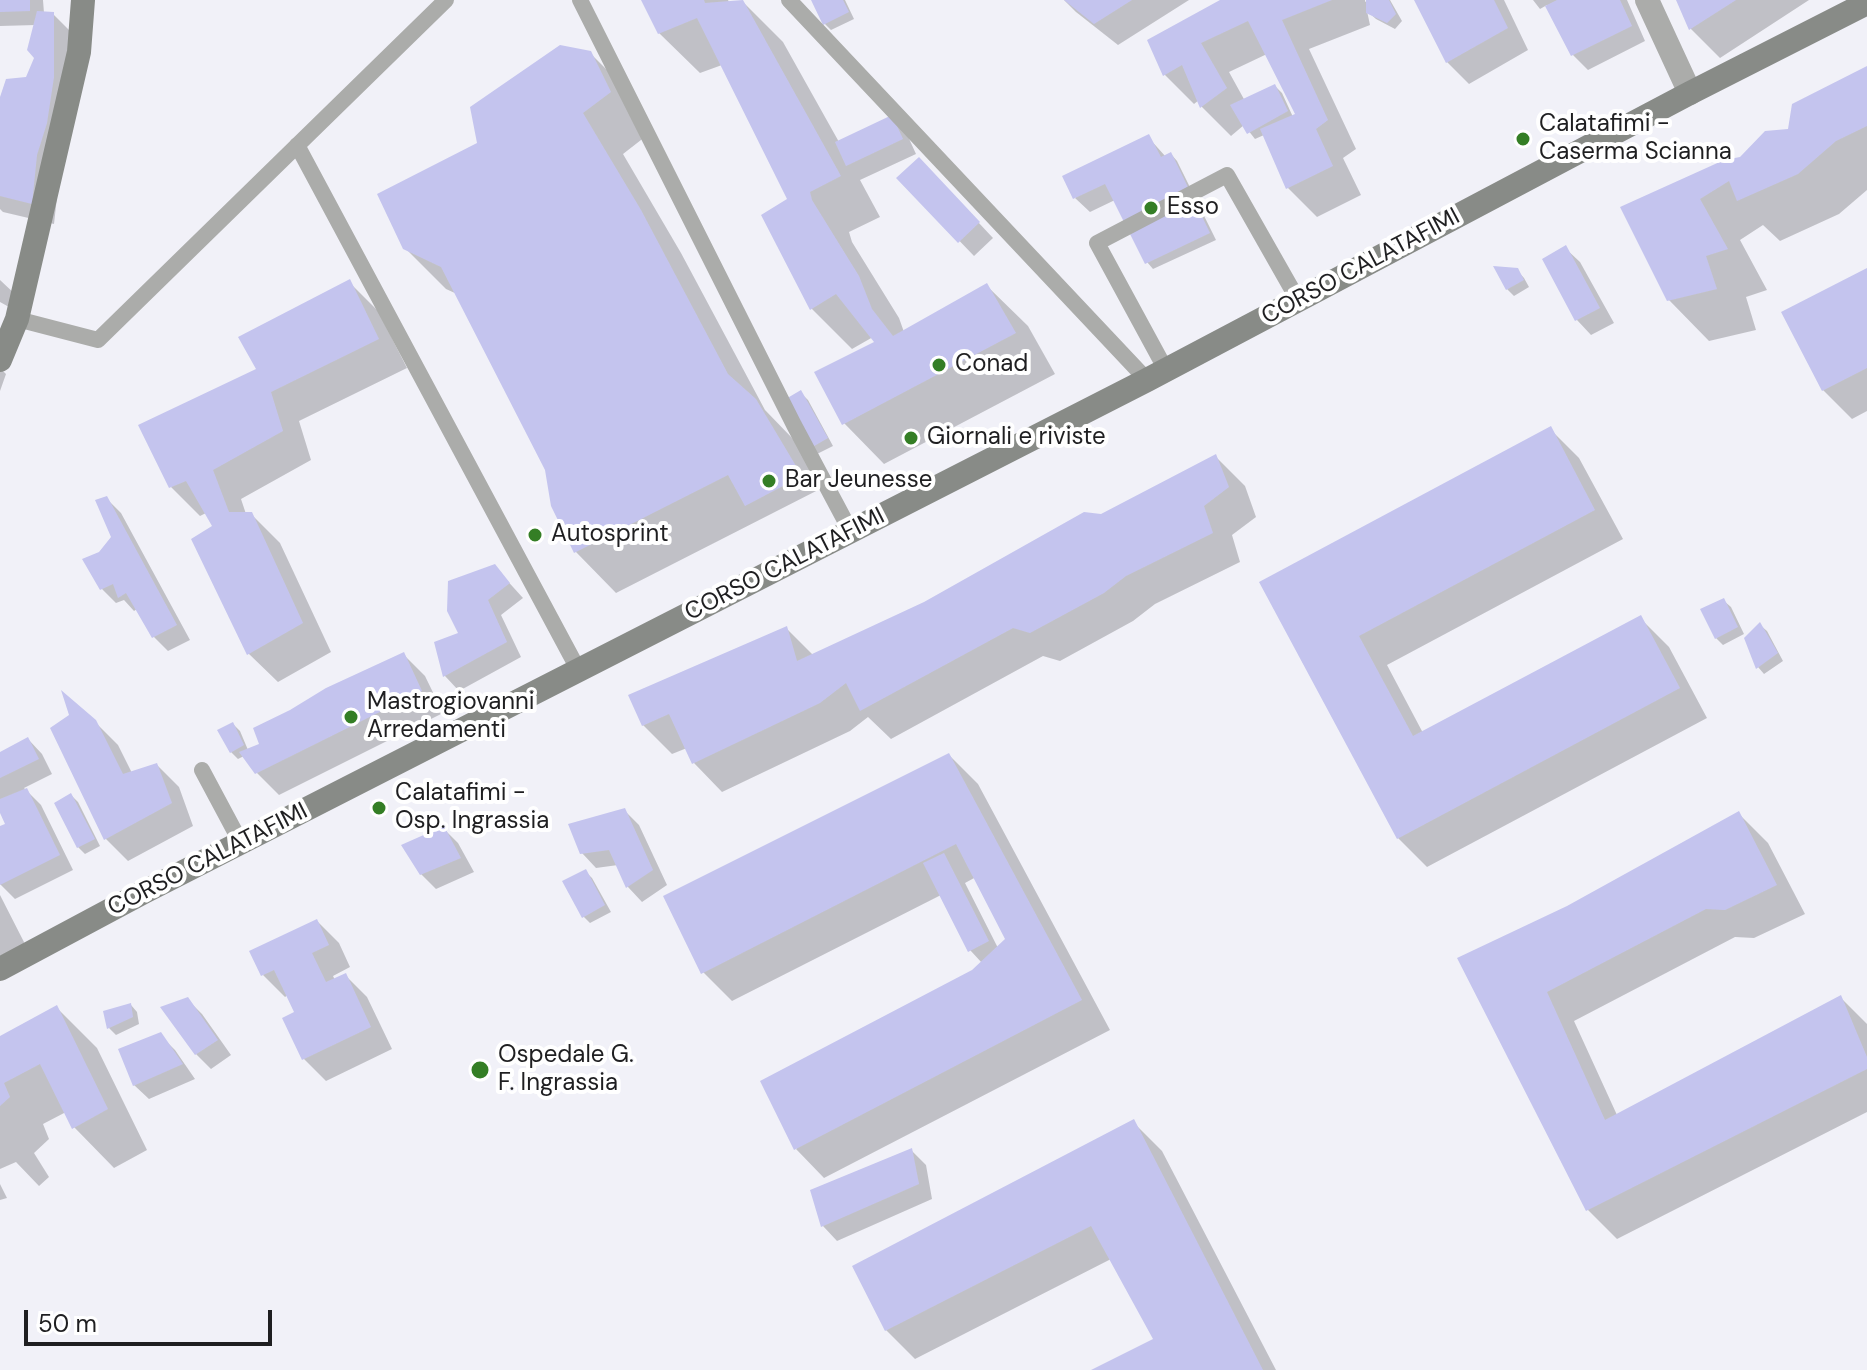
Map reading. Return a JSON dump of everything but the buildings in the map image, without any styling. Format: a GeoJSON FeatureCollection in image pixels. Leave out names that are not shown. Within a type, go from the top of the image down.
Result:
{"type":"FeatureCollection","features":[{"type":"Feature","properties":{"kind":"main road"},"geometry":{"type":"LineString","coordinates":[[0,360],[17,319],[79,52],[83,0]]}},
{"type":"Feature","properties":{"kind":"main road","name":"CORSO CALATAFIMI"},"geometry":{"type":"LineString","coordinates":[[0,969],[144,892],[1156,375],[1867,3]]}},
{"type":"Feature","properties":{"kind":"street"},"geometry":{"type":"LineString","coordinates":[[1647,0],[1690,93]]}},
{"type":"Feature","properties":{"kind":"lane"},"geometry":{"type":"LineString","coordinates":[[17,319],[98,340],[446,0]]}},
{"type":"Feature","properties":{"kind":"lane"},"geometry":{"type":"LineString","coordinates":[[580,0],[851,532]]}},
{"type":"Feature","properties":{"kind":"lane"},"geometry":{"type":"LineString","coordinates":[[789,0],[1156,375]]}},
{"type":"Feature","properties":{"kind":"lane"},"geometry":{"type":"LineString","coordinates":[[297,145],[579,671]]}},
{"type":"Feature","properties":{"kind":"lane"},"geometry":{"type":"LineString","coordinates":[[1156,375],[1097,243],[1227,175],[1298,300]]}},
{"type":"Feature","properties":{"kind":"lane"},"geometry":{"type":"LineString","coordinates":[[202,770],[241,843]]}},
{"type":"Feature","properties":{"kind":"place","name":"Calatafimi - Caserma Scianna"},"geometry":{"type":"Point","coordinates":[1523,139]}},
{"type":"Feature","properties":{"kind":"place","name":"Esso"},"geometry":{"type":"Point","coordinates":[1151,208]}},
{"type":"Feature","properties":{"kind":"place","name":"Conad"},"geometry":{"type":"Point","coordinates":[939,365]}},
{"type":"Feature","properties":{"kind":"place","name":"Giornali e riviste"},"geometry":{"type":"Point","coordinates":[911,438]}},
{"type":"Feature","properties":{"kind":"place","name":"Bar Jeunesse"},"geometry":{"type":"Point","coordinates":[769,481]}},
{"type":"Feature","properties":{"kind":"place","name":"Autosprint"},"geometry":{"type":"Point","coordinates":[535,535]}},
{"type":"Feature","properties":{"kind":"place","name":"Mastrogiovanni Arredamenti"},"geometry":{"type":"Point","coordinates":[351,717]}},
{"type":"Feature","properties":{"kind":"place","name":"Calatafimi - Osp. Ingrassia"},"geometry":{"type":"Point","coordinates":[379,808]}},
{"type":"Feature","properties":{"kind":"place","name":"Ospedale G. F. Ingrassia"},"geometry":{"type":"Point","coordinates":[480,1070]}}]}
